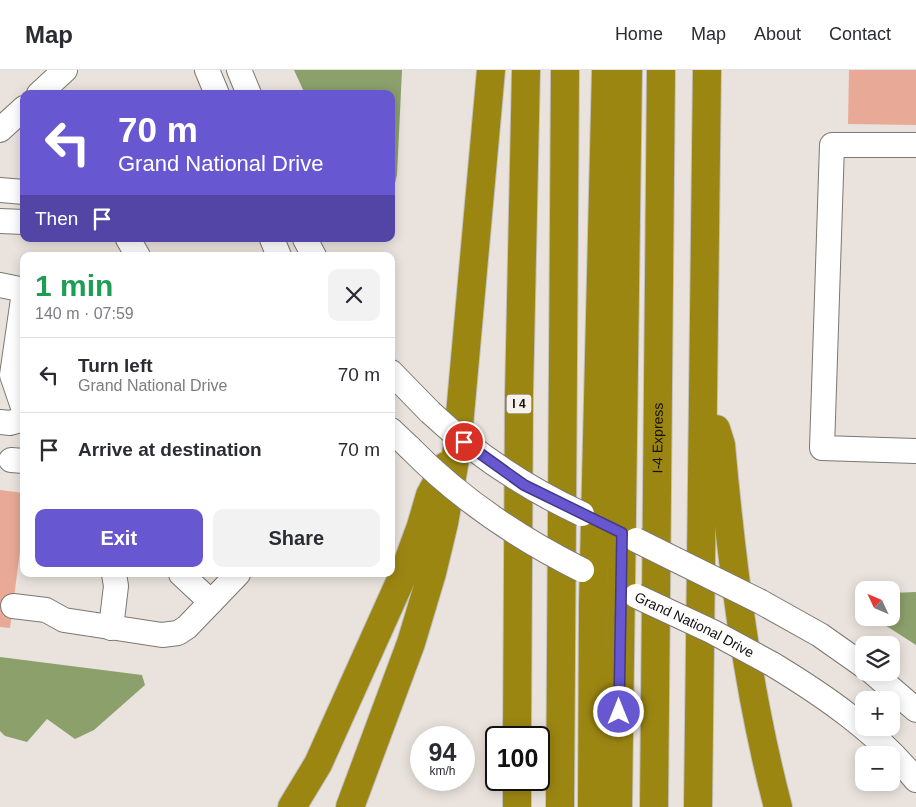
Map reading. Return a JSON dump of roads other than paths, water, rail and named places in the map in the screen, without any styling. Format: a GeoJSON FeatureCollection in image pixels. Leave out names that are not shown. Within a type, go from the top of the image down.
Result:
{"type":"FeatureCollection","features":[{"type":"Feature","properties":{"kind":"highway"},"geometry":{"type":"LineString","coordinates":[[350,807],[411,643],[430,582],[444,523],[457,448],[490,70]]}},
{"type":"Feature","properties":{"kind":"highway","name":"I 4"},"geometry":{"type":"LineString","coordinates":[[517,726],[519,403],[526,70]]}},
{"type":"Feature","properties":{"kind":"highway"},"geometry":{"type":"LineString","coordinates":[[560,807],[565,70]]}},
{"type":"Feature","properties":{"kind":"highway"},"geometry":{"type":"LineString","coordinates":[[592,807],[589,518],[606,70]]}},
{"type":"Feature","properties":{"kind":"highway"},"geometry":{"type":"LineString","coordinates":[[618,807],[629,536],[628,70]]}},
{"type":"Feature","properties":{"kind":"highway","name":"I-4 Express"},"geometry":{"type":"LineString","coordinates":[[654,807],[661,70]]}},
{"type":"Feature","properties":{"kind":"highway"},"geometry":{"type":"LineString","coordinates":[[698,807],[707,70]]}},
{"type":"Feature","properties":{"kind":"highway"},"geometry":{"type":"LineString","coordinates":[[704,392],[720,445],[732,552],[754,696],[778,807]]}},
{"type":"Feature","properties":{"kind":"highway"},"geometry":{"type":"LineString","coordinates":[[292,807],[318,764],[403,575],[422,526],[430,495],[457,448]]}},
{"type":"Feature","properties":{"kind":"highway"},"geometry":{"type":"LineString","coordinates":[[517,791],[517,807]]}},
{"type":"Feature","properties":{"kind":"street"},"geometry":{"type":"LineString","coordinates":[[43,90],[65,70]]}},
{"type":"Feature","properties":{"kind":"street"},"geometry":{"type":"LineString","coordinates":[[207,70],[215,90]]}},
{"type":"Feature","properties":{"kind":"street"},"geometry":{"type":"LineString","coordinates":[[239,70],[247,90]]}},
{"type":"Feature","properties":{"kind":"street"},"geometry":{"type":"LineString","coordinates":[[0,130],[20,112]]}},
{"type":"Feature","properties":{"kind":"street"},"geometry":{"type":"LineString","coordinates":[[916,145],[832,145],[822,448],[916,451]]}},
{"type":"Feature","properties":{"kind":"street"},"geometry":{"type":"LineString","coordinates":[[0,190],[20,192]]}},
{"type":"Feature","properties":{"kind":"street"},"geometry":{"type":"LineString","coordinates":[[0,221],[20,222]]}},
{"type":"Feature","properties":{"kind":"street"},"geometry":{"type":"LineString","coordinates":[[0,285],[20,290]]}},
{"type":"Feature","properties":{"kind":"street"},"geometry":{"type":"LineString","coordinates":[[20,319],[12,375],[20,398]]}},
{"type":"Feature","properties":{"kind":"street"},"geometry":{"type":"LineString","coordinates":[[395,376],[430,412],[499,469],[543,495],[761,602],[814,631],[855,660]]}},
{"type":"Feature","properties":{"kind":"street"},"geometry":{"type":"LineString","coordinates":[[0,422],[10,424],[20,420]]}},
{"type":"Feature","properties":{"kind":"street","name":"Grand National Drive"},"geometry":{"type":"LineString","coordinates":[[395,434],[444,481],[491,517],[534,544],[589,573],[719,635],[816,691],[858,723],[916,780]]}},
{"type":"Feature","properties":{"kind":"street"},"geometry":{"type":"LineString","coordinates":[[111,628],[116,586],[114,577]]}},
{"type":"Feature","properties":{"kind":"street"},"geometry":{"type":"LineString","coordinates":[[185,577],[211,602]]}},
{"type":"Feature","properties":{"kind":"street"},"geometry":{"type":"LineString","coordinates":[[13,606],[46,610],[64,620],[111,628],[173,634],[186,627],[235,577]]}},
{"type":"Feature","properties":{"kind":"street"},"geometry":{"type":"LineString","coordinates":[[882,681],[916,710]]}}]}
